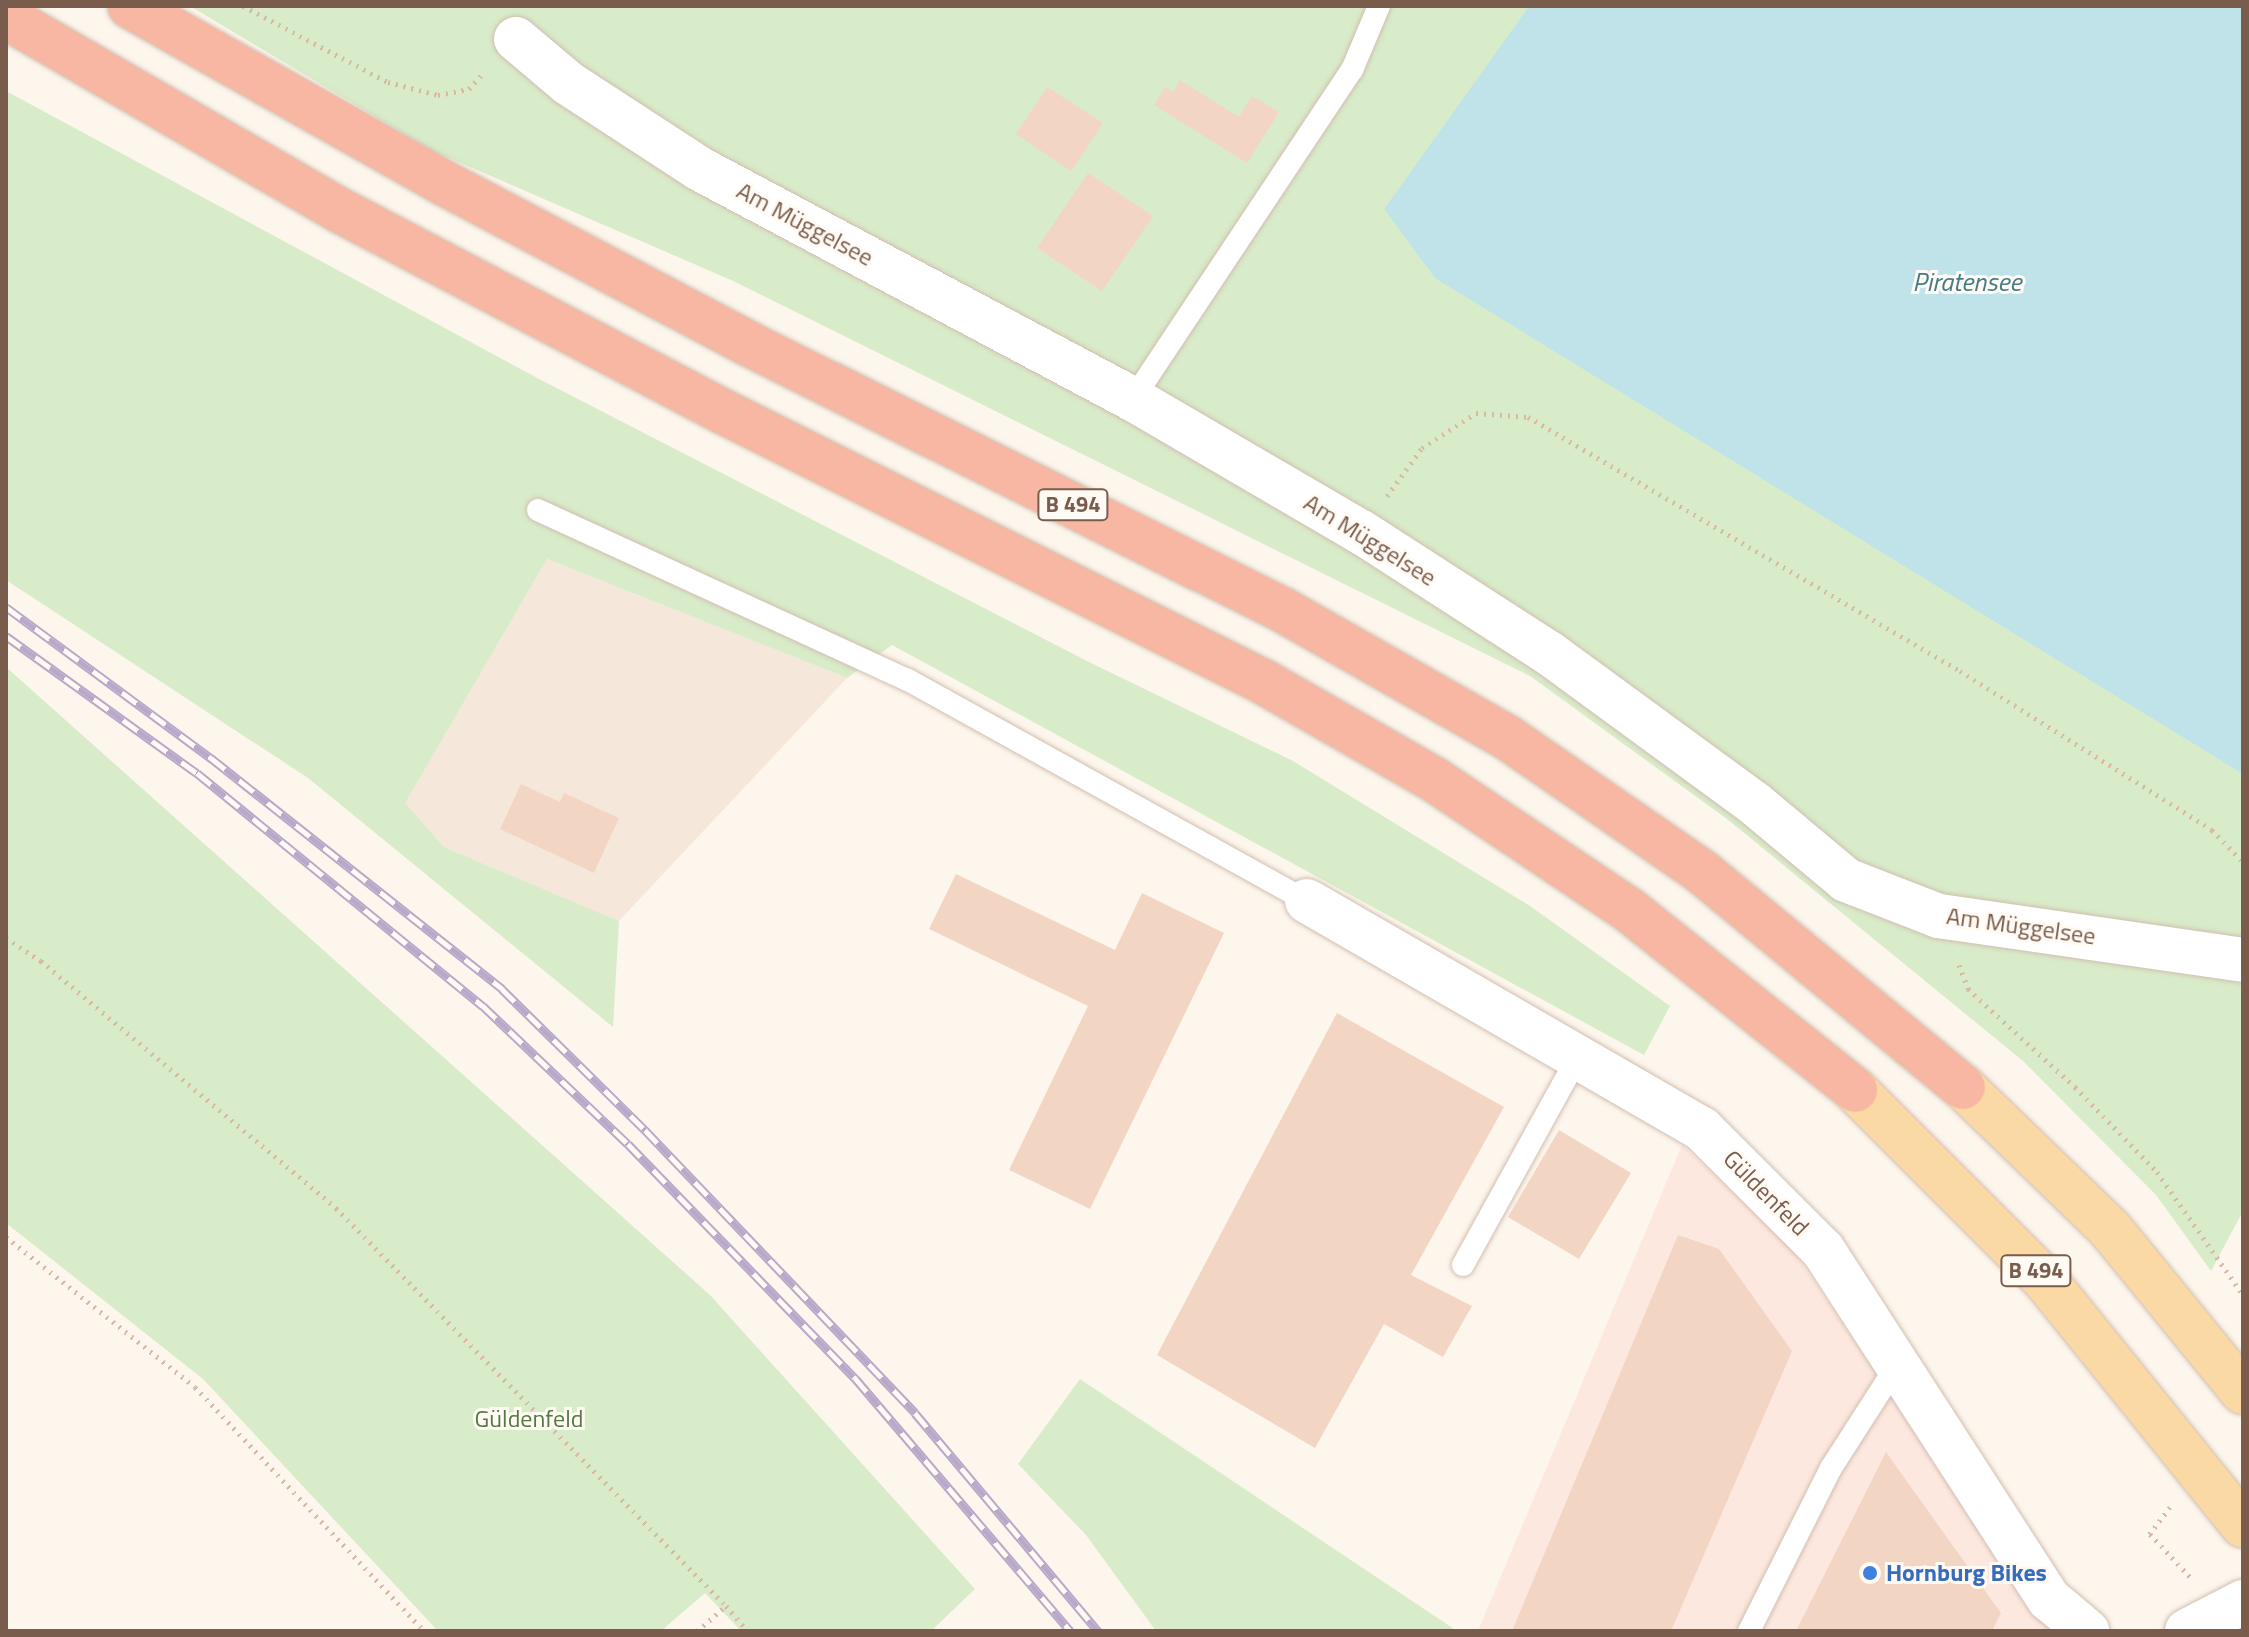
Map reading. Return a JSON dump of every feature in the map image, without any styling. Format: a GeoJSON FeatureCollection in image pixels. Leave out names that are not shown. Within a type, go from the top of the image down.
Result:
{"type":"FeatureCollection","features":[{"type":"Feature","properties":{"kind":"highway","name":"B 494"},"geometry":{"type":"LineString","coordinates":[[130,6],[457,190],[747,343],[1283,610],[1508,738],[1702,872],[1963,1087]]}},
{"type":"Feature","properties":{"kind":"highway","name":"B 494"},"geometry":{"type":"LineString","coordinates":[[6,17],[341,211],[722,411],[1264,682],[1435,780],[1629,910],[1855,1090]]}},
{"type":"Feature","properties":{"kind":"main road","name":"B 494"},"geometry":{"type":"LineString","coordinates":[[1963,1087],[2110,1229],[2243,1392]]}},
{"type":"Feature","properties":{"kind":"main road","name":"B 494"},"geometry":{"type":"LineString","coordinates":[[1855,1090],[2045,1280],[2243,1525]]}},
{"type":"Feature","properties":{"kind":"street","name":"Am Müggelsee"},"geometry":{"type":"LineString","coordinates":[[516,39],[568,83],[700,169],[1133,399],[1361,532],[1549,653],[1754,803],[1846,880],[1939,916],[2243,960]]}},
{"type":"Feature","properties":{"kind":"street","name":"Güldenfeld"},"geometry":{"type":"LineString","coordinates":[[1307,901],[1702,1129],[1823,1250],[2049,1599],[2087,1631]]}},
{"type":"Feature","properties":{"kind":"street"},"geometry":{"type":"LineString","coordinates":[[2187,1631],[2243,1602]]}},
{"type":"Feature","properties":{"kind":"lane"},"geometry":{"type":"LineString","coordinates":[[1133,399],[1352,70],[1379,6]]}},
{"type":"Feature","properties":{"kind":"lane"},"geometry":{"type":"LineString","coordinates":[[538,510],[908,680],[1307,901]]}},
{"type":"Feature","properties":{"kind":"lane"},"geometry":{"type":"LineString","coordinates":[[1463,1265],[1578,1057]]}},
{"type":"Feature","properties":{"kind":"lane"},"geometry":{"type":"LineString","coordinates":[[1749,1631],[1831,1468],[1897,1365]]}},
{"type":"Feature","properties":{"kind":"path"},"geometry":{"type":"LineString","coordinates":[[243,6],[388,82],[438,95],[469,89],[516,39]]}},
{"type":"Feature","properties":{"kind":"path"},"geometry":{"type":"LineString","coordinates":[[1361,532],[1422,448],[1476,413],[1528,417],[1960,671],[2212,830],[2243,862]]}},
{"type":"Feature","properties":{"kind":"path"},"geometry":{"type":"LineString","coordinates":[[1939,916],[1968,989],[2075,1087],[2157,1172],[2243,1295]]}},
{"type":"Feature","properties":{"kind":"path"},"geometry":{"type":"LineString","coordinates":[[6,938],[41,961],[336,1208],[748,1631]]}},
{"type":"Feature","properties":{"kind":"path"},"geometry":{"type":"LineString","coordinates":[[6,1237],[195,1387],[424,1631]]}},
{"type":"Feature","properties":{"kind":"path"},"geometry":{"type":"LineString","coordinates":[[697,1631],[726,1606]]}},
{"type":"Feature","properties":{"kind":"shaded area"},"geometry":{"type":"Polygon","coordinates":[[[547,559],[847,678],[619,921],[444,847],[404,803],[547,559]]]}},
{"type":"Feature","properties":{"kind":"shaded area"},"geometry":{"type":"Polygon","coordinates":[[[1682,1145],[1792,1249],[2050,1631],[1478,1631],[1682,1145]]]}},
{"type":"Feature","properties":{"kind":"green space"},"geometry":{"type":"Polygon","coordinates":[[[190,6],[2243,6],[2243,1211],[2211,1271],[2156,1195],[2023,1061],[1727,819],[1530,676],[731,280],[433,151],[190,6]]]}},
{"type":"Feature","properties":{"kind":"green space"},"geometry":{"type":"Polygon","coordinates":[[[6,91],[541,380],[1091,663],[1293,761],[1530,906],[1670,1006],[1644,1055],[892,645],[847,678],[547,559],[405,803],[444,847],[619,921],[613,1027],[308,778],[6,580],[6,91]]]}},
{"type":"Feature","properties":{"kind":"green space","name":"Güldenfeld"},"geometry":{"type":"Polygon","coordinates":[[[6,667],[710,1295],[975,1589],[931,1631],[741,1631],[705,1593],[661,1631],[438,1631],[203,1379],[6,1223],[6,667]]]}},
{"type":"Feature","properties":{"kind":"green space"},"geometry":{"type":"Polygon","coordinates":[[[1080,1379],[1457,1631],[1156,1631],[1086,1535],[1018,1464],[1080,1379]]]}},
{"type":"Feature","properties":{"kind":"water","name":"Piratensee"},"geometry":{"type":"Polygon","coordinates":[[[1529,6],[2243,6],[2243,774],[1435,278],[1384,209],[1529,6]]]}},
{"type":"Feature","properties":{"kind":"building"},"geometry":{"type":"Polygon","coordinates":[[[1180,80],[1239,117],[1252,96],[1279,112],[1247,163],[1154,105],[1165,87],[1173,92],[1180,80]]]}},
{"type":"Feature","properties":{"kind":"building"},"geometry":{"type":"Polygon","coordinates":[[[1047,87],[1103,123],[1071,171],[1016,134],[1047,87]]]}},
{"type":"Feature","properties":{"kind":"building"},"geometry":{"type":"Polygon","coordinates":[[[1088,173],[1153,216],[1102,291],[1037,248],[1088,173]]]}},
{"type":"Feature","properties":{"kind":"building"},"geometry":{"type":"Polygon","coordinates":[[[521,784],[560,802],[564,793],[619,818],[594,873],[500,829],[521,784]]]}},
{"type":"Feature","properties":{"kind":"building"},"geometry":{"type":"Polygon","coordinates":[[[956,874],[1115,950],[1142,893],[1224,933],[1090,1209],[1009,1170],[1088,1006],[929,929],[956,874]]]}},
{"type":"Feature","properties":{"kind":"building"},"geometry":{"type":"Polygon","coordinates":[[[1337,1013],[1504,1107],[1411,1275],[1472,1306],[1443,1357],[1384,1324],[1315,1448],[1157,1355],[1337,1013]]]}},
{"type":"Feature","properties":{"kind":"building"},"geometry":{"type":"Polygon","coordinates":[[[1559,1130],[1631,1173],[1579,1259],[1508,1217],[1559,1130]]]}},
{"type":"Feature","properties":{"kind":"building"},"geometry":{"type":"Polygon","coordinates":[[[1678,1235],[1719,1249],[1792,1351],[1671,1631],[1512,1631],[1678,1235]]]}},
{"type":"Feature","properties":{"kind":"building"},"geometry":{"type":"Polygon","coordinates":[[[1886,1452],[2001,1613],[1992,1631],[1796,1631],[1886,1452]]]}},
{"type":"Feature","properties":{"kind":"railway"},"geometry":{"type":"LineString","coordinates":[[6,607],[211,758],[502,989],[645,1130],[915,1413],[1098,1631]]}},
{"type":"Feature","properties":{"kind":"railway"},"geometry":{"type":"LineString","coordinates":[[6,636],[197,773],[483,1006],[628,1144],[855,1378],[1070,1631]]}},
{"type":"Feature","properties":{"kind":"place","name":"Hornburg Bikes"},"geometry":{"type":"Point","coordinates":[1870,1573]}}]}
